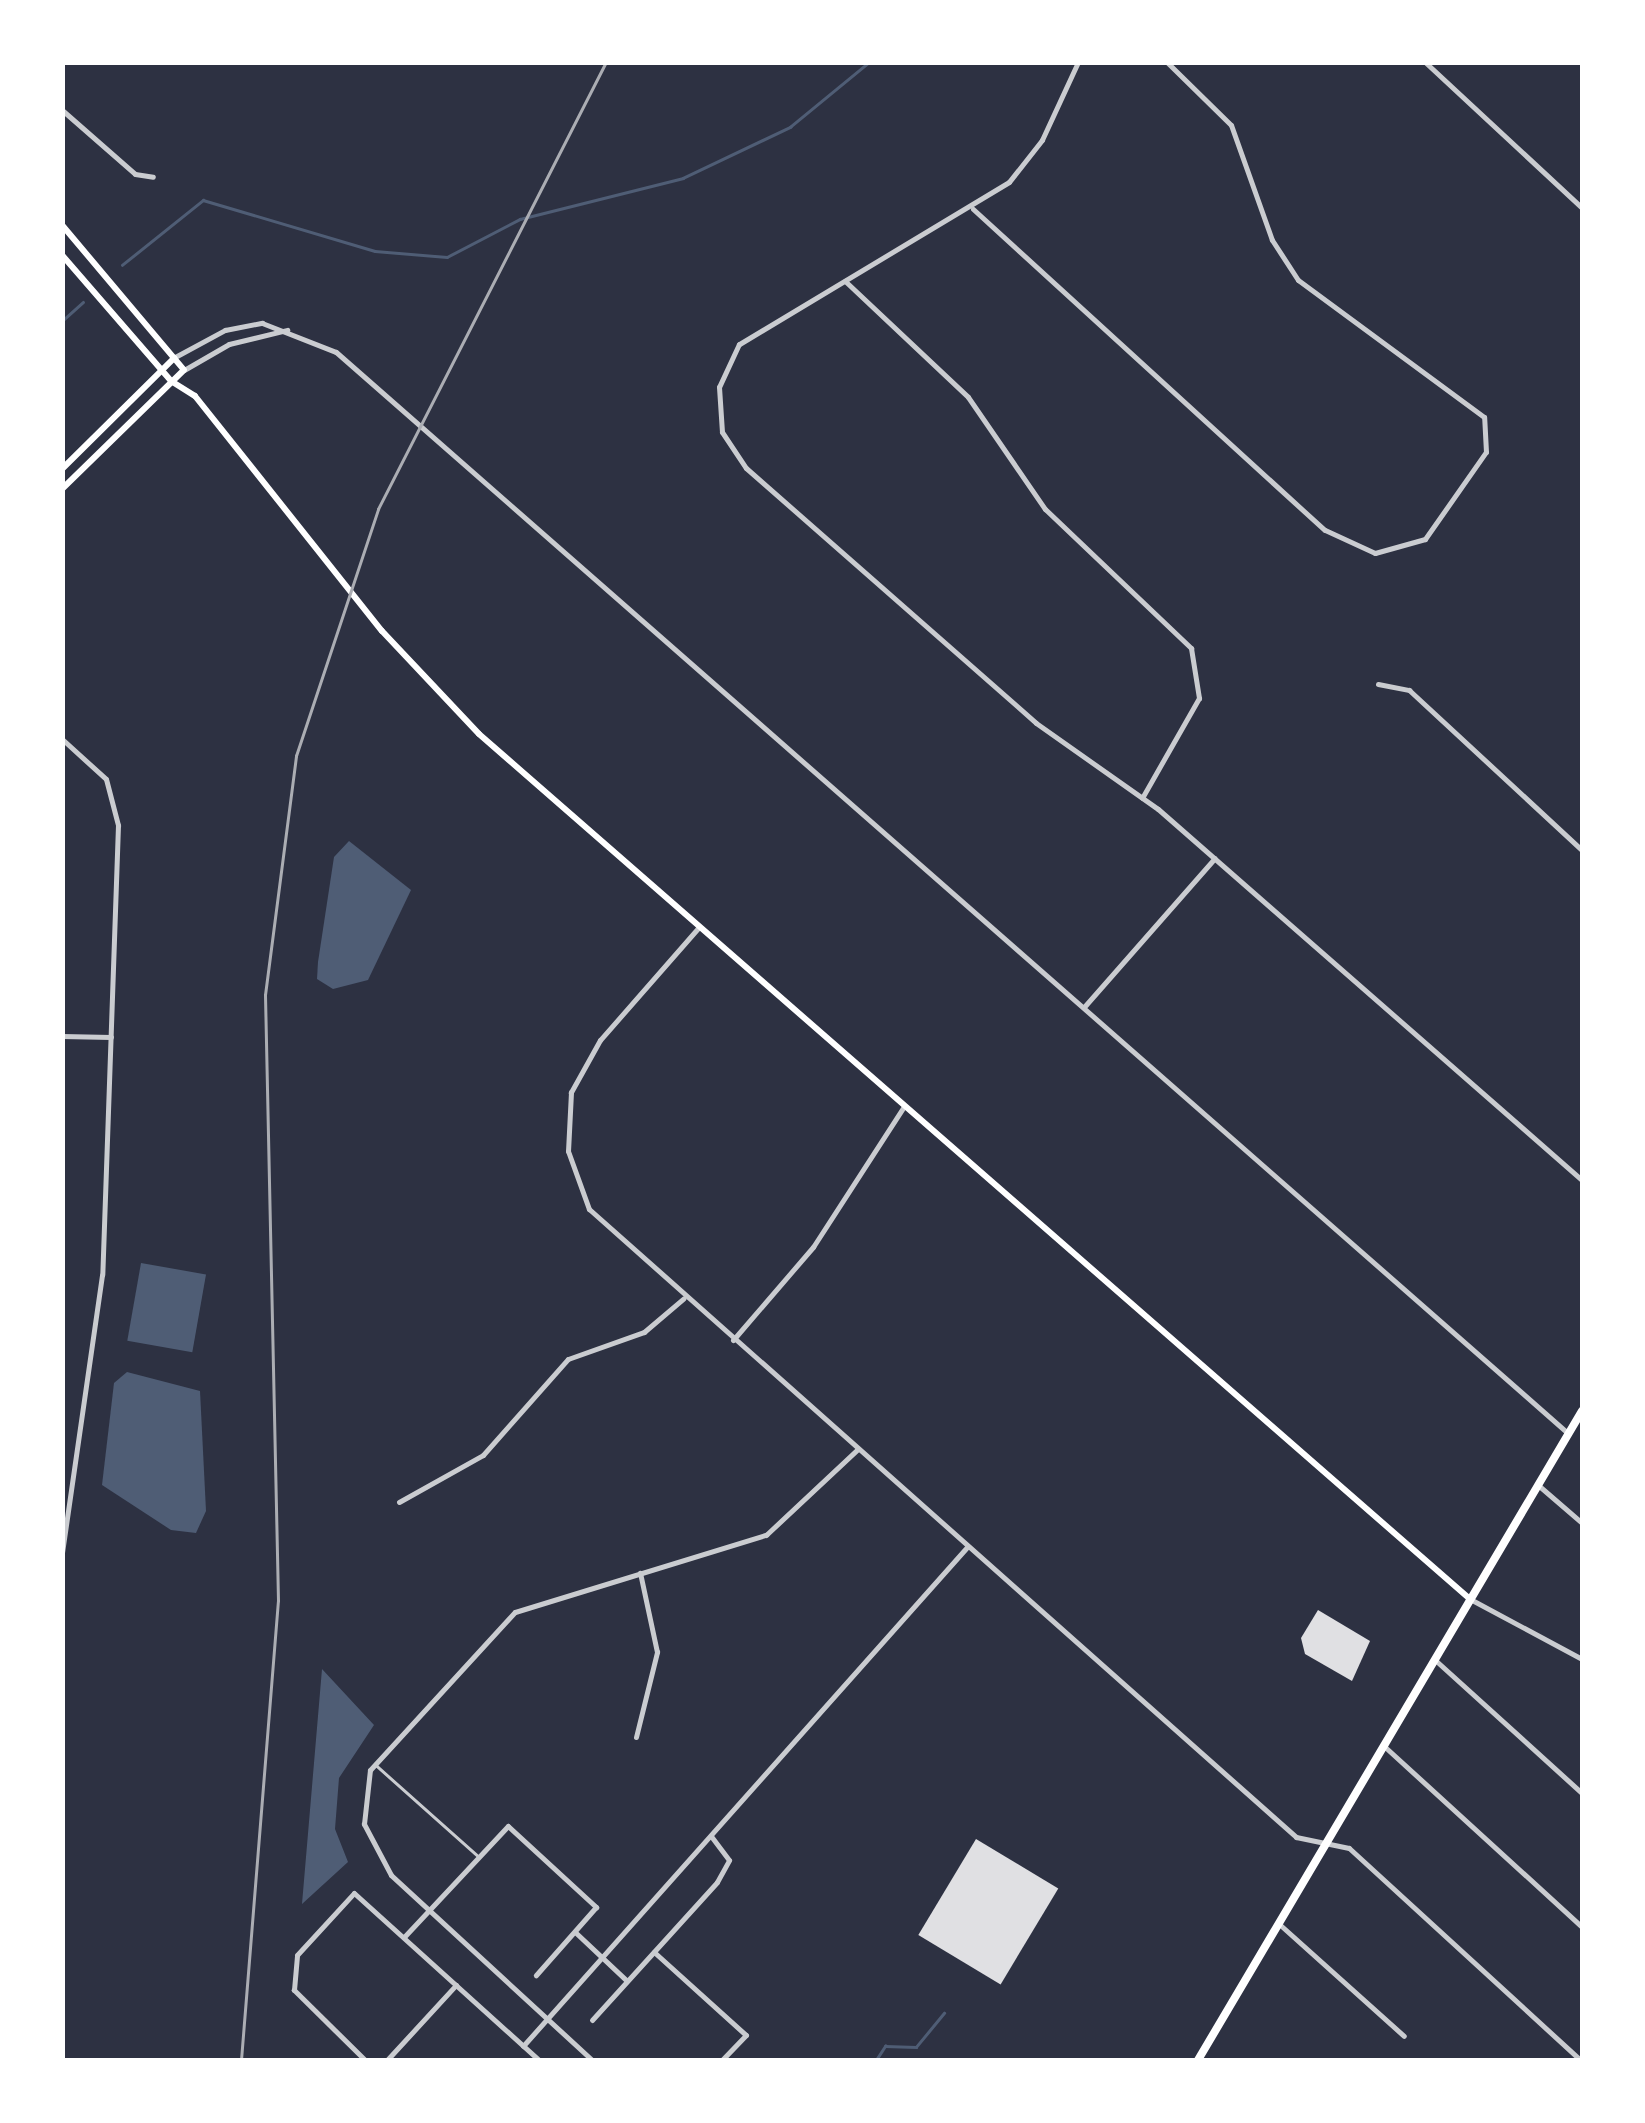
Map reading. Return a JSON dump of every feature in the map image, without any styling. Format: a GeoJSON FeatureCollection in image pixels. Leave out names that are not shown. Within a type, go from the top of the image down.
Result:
{"type":"FeatureCollection","features":[{"type":"Feature","properties":{"kind":"main road"},"geometry":{"type":"LineString","coordinates":[[62,226],[184,370],[186,387]]}},
{"type":"Feature","properties":{"kind":"main road"},"geometry":{"type":"LineString","coordinates":[[62,255],[171,381],[186,387],[436,692],[903,1108],[1470,1599]]}},
{"type":"Feature","properties":{"kind":"main road"},"geometry":{"type":"LineString","coordinates":[[62,469],[174,358]]}},
{"type":"Feature","properties":{"kind":"main road"},"geometry":{"type":"LineString","coordinates":[[62,490],[184,370]]}},
{"type":"Feature","properties":{"kind":"main road"},"geometry":{"type":"LineString","coordinates":[[1198,2060],[1582,1411]]}},
{"type":"Feature","properties":{"kind":"street"},"geometry":{"type":"LineString","coordinates":[[1078,62],[1030,158],[973,209],[760,326],[731,354],[717,408],[734,455],[1036,723],[1142,798],[1215,858],[1582,1180]]}},
{"type":"Feature","properties":{"kind":"street"},"geometry":{"type":"LineString","coordinates":[[973,209],[1344,542],[1386,554],[1434,532],[1486,452],[1486,422],[1466,396],[1298,280],[1272,240],[1231,125],[1168,62]]}},
{"type":"Feature","properties":{"kind":"street"},"geometry":{"type":"LineString","coordinates":[[1426,62],[1582,208]]}},
{"type":"Feature","properties":{"kind":"street"},"geometry":{"type":"LineString","coordinates":[[62,110],[135,174],[153,177]]}},
{"type":"Feature","properties":{"kind":"street"},"geometry":{"type":"LineString","coordinates":[[844,281],[968,397],[1046,509],[1191,648],[1198,698],[1142,798]]}},
{"type":"Feature","properties":{"kind":"street"},"geometry":{"type":"LineString","coordinates":[[174,358],[237,326],[287,330],[336,352],[1569,1434]]}},
{"type":"Feature","properties":{"kind":"street"},"geometry":{"type":"LineString","coordinates":[[184,370],[229,344],[287,330]]}},
{"type":"Feature","properties":{"kind":"street"},"geometry":{"type":"LineString","coordinates":[[1378,684],[1409,690],[1582,850]]}},
{"type":"Feature","properties":{"kind":"street"},"geometry":{"type":"LineString","coordinates":[[62,739],[102,773],[116,810],[111,1037],[97,1342],[62,1553]]}},
{"type":"Feature","properties":{"kind":"street"},"geometry":{"type":"LineString","coordinates":[[1084,1008],[1215,858]]}},
{"type":"Feature","properties":{"kind":"street"},"geometry":{"type":"LineString","coordinates":[[699,927],[591,1053],[565,1118],[589,1209],[684,1298],[1296,1837],[1324,1846],[1348,1848],[1580,2060]]}},
{"type":"Feature","properties":{"kind":"street"},"geometry":{"type":"LineString","coordinates":[[62,1036],[111,1037]]}},
{"type":"Feature","properties":{"kind":"street"},"geometry":{"type":"LineString","coordinates":[[733,1340],[813,1247],[903,1108]]}},
{"type":"Feature","properties":{"kind":"street"},"geometry":{"type":"LineString","coordinates":[[399,1502],[483,1455],[568,1359],[644,1332],[684,1298]]}},
{"type":"Feature","properties":{"kind":"street"},"geometry":{"type":"LineString","coordinates":[[592,2060],[429,1910],[370,1840],[361,1798],[375,1764],[506,1618],[781,1528],[858,1448]]}},
{"type":"Feature","properties":{"kind":"street"},"geometry":{"type":"LineString","coordinates":[[1538,1485],[1582,1522]]}},
{"type":"Feature","properties":{"kind":"street"},"geometry":{"type":"LineString","coordinates":[[523,2046],[968,1546]]}},
{"type":"Feature","properties":{"kind":"street"},"geometry":{"type":"LineString","coordinates":[[636,1737],[657,1652],[640,1573]]}},
{"type":"Feature","properties":{"kind":"street"},"geometry":{"type":"LineString","coordinates":[[1470,1599],[1582,1658]]}},
{"type":"Feature","properties":{"kind":"street"},"geometry":{"type":"LineString","coordinates":[[1434,1660],[1582,1793]]}},
{"type":"Feature","properties":{"kind":"street"},"geometry":{"type":"LineString","coordinates":[[1383,1745],[1582,1927]]}},
{"type":"Feature","properties":{"kind":"street"},"geometry":{"type":"LineString","coordinates":[[404,1938],[508,1826],[591,1898],[596,1907],[536,1975]]}},
{"type":"Feature","properties":{"kind":"street"},"geometry":{"type":"LineString","coordinates":[[592,2020],[726,1868],[727,1852],[712,1836]]}},
{"type":"Feature","properties":{"kind":"street"},"geometry":{"type":"LineString","coordinates":[[365,2060],[294,1990],[298,1955],[354,1893],[539,2060]]}},
{"type":"Feature","properties":{"kind":"street"},"geometry":{"type":"LineString","coordinates":[[1278,1923],[1404,2036]]}},
{"type":"Feature","properties":{"kind":"street"},"geometry":{"type":"LineString","coordinates":[[575,1932],[627,1980]]}},
{"type":"Feature","properties":{"kind":"street"},"geometry":{"type":"LineString","coordinates":[[654,1952],[746,2035],[722,2060]]}},
{"type":"Feature","properties":{"kind":"street"},"geometry":{"type":"LineString","coordinates":[[387,2060],[456,1985]]}},
{"type":"Feature","properties":{"kind":"lane"},"geometry":{"type":"LineString","coordinates":[[375,1764],[477,1856]]}},
{"type":"Feature","properties":{"kind":"water"},"geometry":{"type":"Polygon","coordinates":[[[349,841],[411,890],[368,980],[333,989],[317,979],[318,962],[334,857],[349,841]]]}},
{"type":"Feature","properties":{"kind":"water"},"geometry":{"type":"Polygon","coordinates":[[[141,1263],[206,1274],[192,1352],[127,1341],[141,1263]]]}},
{"type":"Feature","properties":{"kind":"water"},"geometry":{"type":"Polygon","coordinates":[[[127,1372],[200,1391],[206,1511],[196,1533],[171,1530],[102,1485],[114,1383],[127,1372]]]}},
{"type":"Feature","properties":{"kind":"water"},"geometry":{"type":"Polygon","coordinates":[[[322,1669],[374,1725],[339,1778],[335,1829],[348,1862],[302,1904],[322,1669]]]}},
{"type":"Feature","properties":{"kind":"building"},"geometry":{"type":"Polygon","coordinates":[[[1318,1610],[1370,1641],[1352,1681],[1305,1654],[1301,1638],[1318,1610]]]}},
{"type":"Feature","properties":{"kind":"building"},"geometry":{"type":"Polygon","coordinates":[[[976,1839],[1058,1888],[1001,1984],[918,1935],[976,1839]]]}},
{"type":"Feature","properties":{"kind":"waterway"},"geometry":{"type":"LineString","coordinates":[[122,265],[203,200],[375,251],[447,257],[520,219],[683,178],[790,127],[869,62]]}},
{"type":"Feature","properties":{"kind":"waterway"},"geometry":{"type":"LineString","coordinates":[[62,321],[83,302]]}},
{"type":"Feature","properties":{"kind":"waterway"},"geometry":{"type":"LineString","coordinates":[[876,2060],[885,2046],[916,2047],[944,2013]]}},
{"type":"Feature","properties":{"kind":"railway"},"geometry":{"type":"LineString","coordinates":[[241,2060],[278,1601],[265,995],[296,756],[378,509],[606,62]]}}]}
